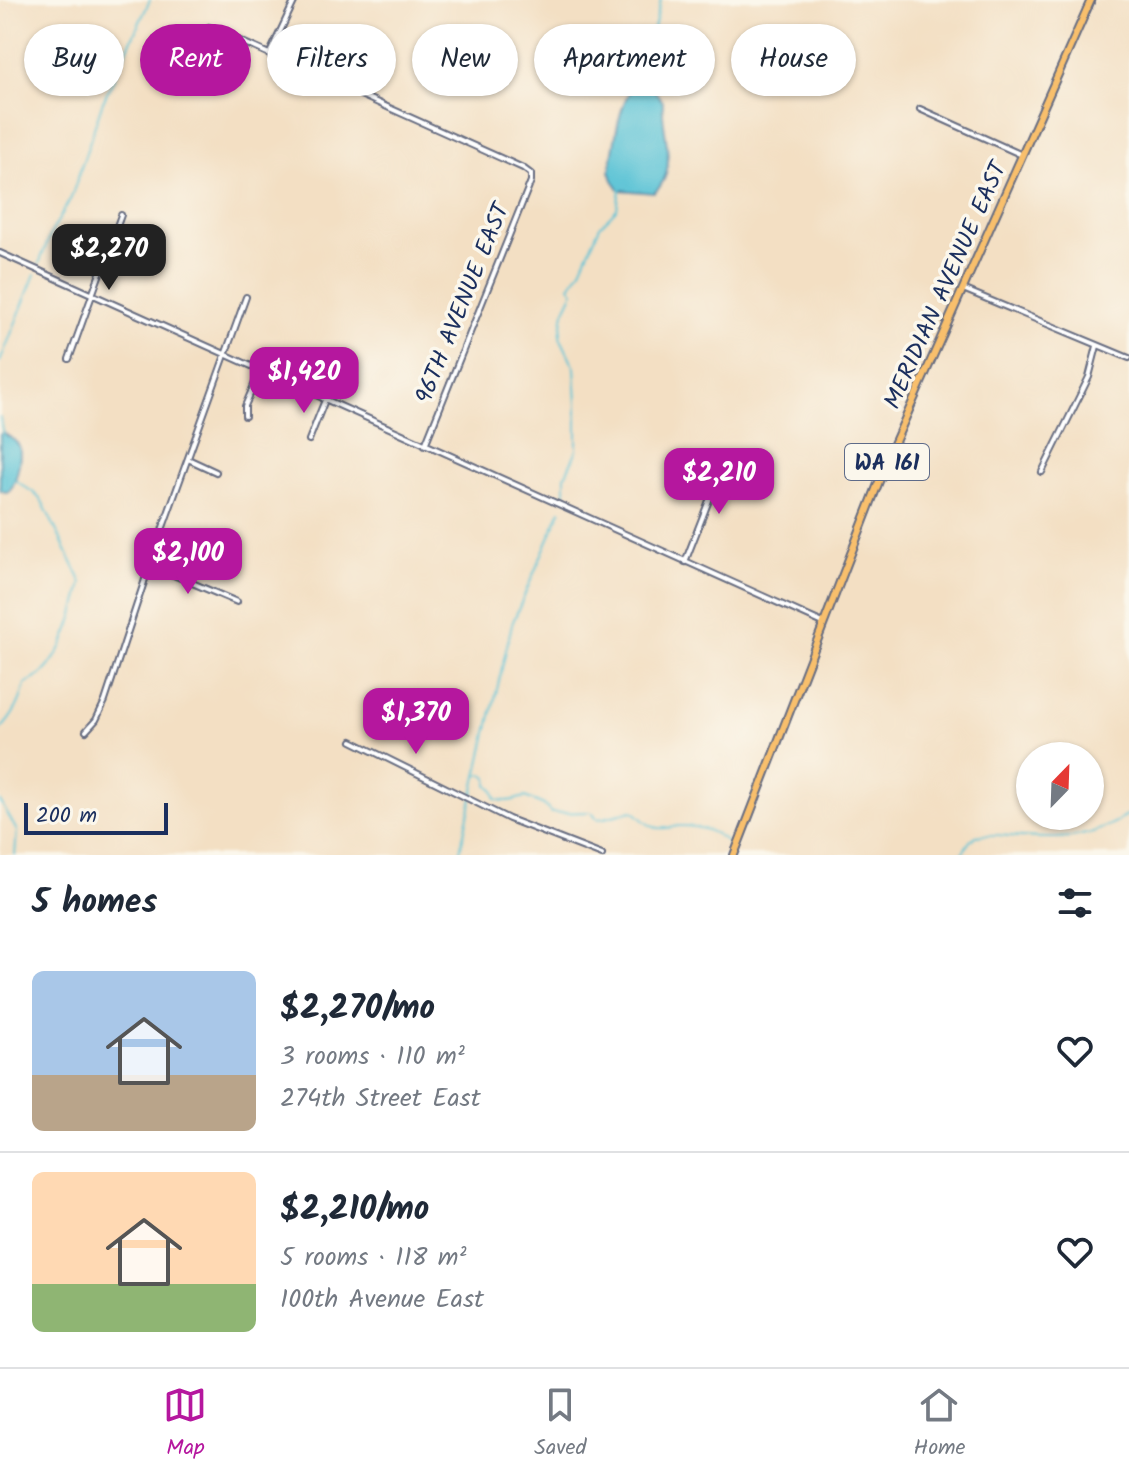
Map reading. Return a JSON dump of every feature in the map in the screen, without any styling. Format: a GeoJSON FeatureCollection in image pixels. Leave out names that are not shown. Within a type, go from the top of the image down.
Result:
{"type":"FeatureCollection","features":[{"type":"Feature","properties":{"kind":"main road","name":"MERIDIAN AVENUE EAST"},"geometry":{"type":"LineString","coordinates":[[734,855],[890,453],[1091,0]]}},
{"type":"Feature","properties":{"kind":"street"},"geometry":{"type":"LineString","coordinates":[[284,24],[295,0]]}},
{"type":"Feature","properties":{"kind":"street","name":"96TH AVENUE EAST"},"geometry":{"type":"LineString","coordinates":[[361,96],[531,174],[531,181],[425,445]]}},
{"type":"Feature","properties":{"kind":"street"},"geometry":{"type":"LineString","coordinates":[[920,109],[1022,155]]}},
{"type":"Feature","properties":{"kind":"street"},"geometry":{"type":"LineString","coordinates":[[69,359],[121,215]]}},
{"type":"Feature","properties":{"kind":"street"},"geometry":{"type":"LineString","coordinates":[[0,253],[823,623]]}},
{"type":"Feature","properties":{"kind":"street"},"geometry":{"type":"LineString","coordinates":[[963,289],[1129,358]]}},
{"type":"Feature","properties":{"kind":"street"},"geometry":{"type":"LineString","coordinates":[[86,731],[96,720],[105,701],[246,297]]}},
{"type":"Feature","properties":{"kind":"street"},"geometry":{"type":"LineString","coordinates":[[1042,472],[1089,377],[1097,346]]}},
{"type":"Feature","properties":{"kind":"street"},"geometry":{"type":"LineString","coordinates":[[245,416],[245,406],[260,371]]}},
{"type":"Feature","properties":{"kind":"street"},"geometry":{"type":"LineString","coordinates":[[309,440],[325,400]]}},
{"type":"Feature","properties":{"kind":"street"},"geometry":{"type":"LineString","coordinates":[[188,459],[216,472]]}},
{"type":"Feature","properties":{"kind":"street"},"geometry":{"type":"LineString","coordinates":[[685,562],[724,462]]}},
{"type":"Feature","properties":{"kind":"street"},"geometry":{"type":"LineString","coordinates":[[150,565],[237,602]]}},
{"type":"Feature","properties":{"kind":"street"},"geometry":{"type":"LineString","coordinates":[[352,741],[533,830],[602,855]]}},
{"type":"Feature","properties":{"kind":"water"},"geometry":{"type":"Polygon","coordinates":[[[627,96],[659,96],[663,102],[668,162],[662,183],[654,193],[620,190],[613,180],[610,171],[627,96]]]}},
{"type":"Feature","properties":{"kind":"water"},"geometry":{"type":"Polygon","coordinates":[[[0,434],[16,442],[20,450],[16,478],[7,492],[0,490],[0,434]]]}},
{"type":"Feature","properties":{"kind":"waterway"},"geometry":{"type":"LineString","coordinates":[[39,264],[51,233],[71,198],[102,104],[150,0]]}},
{"type":"Feature","properties":{"kind":"waterway"},"geometry":{"type":"LineString","coordinates":[[655,24],[661,0]]}},
{"type":"Feature","properties":{"kind":"waterway"},"geometry":{"type":"LineString","coordinates":[[565,500],[565,476],[577,450],[577,404],[575,368],[560,337],[564,312],[574,291],[570,286],[580,272],[600,226],[617,209],[620,189]]}},
{"type":"Feature","properties":{"kind":"waterway"},"geometry":{"type":"LineString","coordinates":[[0,362],[35,274]]}},
{"type":"Feature","properties":{"kind":"waterway"},"geometry":{"type":"LineString","coordinates":[[0,417],[3,435]]}},
{"type":"Feature","properties":{"kind":"waterway"},"geometry":{"type":"LineString","coordinates":[[0,730],[16,709],[25,684],[42,674],[57,655],[73,619],[82,583],[42,501],[15,480]]}},
{"type":"Feature","properties":{"kind":"waterway"},"geometry":{"type":"LineString","coordinates":[[459,855],[512,624],[561,510]]}},
{"type":"Feature","properties":{"kind":"waterway"},"geometry":{"type":"LineString","coordinates":[[477,776],[482,774],[488,777],[488,785],[496,799],[507,801],[525,797],[544,805],[551,813],[590,812]]}},
{"type":"Feature","properties":{"kind":"waterway"},"geometry":{"type":"LineString","coordinates":[[0,801],[17,831],[15,855]]}},
{"type":"Feature","properties":{"kind":"waterway"},"geometry":{"type":"LineString","coordinates":[[592,813],[597,819],[633,811],[657,828],[701,828],[721,838],[731,848]]}},
{"type":"Feature","properties":{"kind":"waterway"},"geometry":{"type":"LineString","coordinates":[[961,855],[976,836],[1077,836],[1103,829],[1129,814]]}}]}
